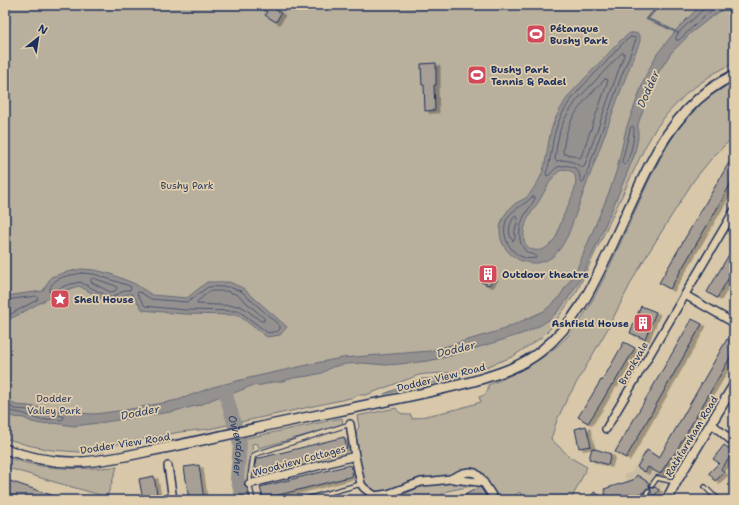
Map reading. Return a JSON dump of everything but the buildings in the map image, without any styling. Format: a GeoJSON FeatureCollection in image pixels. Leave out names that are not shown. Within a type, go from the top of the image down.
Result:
{"type":"FeatureCollection","features":[{"type":"Feature","properties":{"kind":"main road","name":"Dodder View Road"},"geometry":{"type":"LineString","coordinates":[[5,449],[43,460],[78,462],[96,461],[185,444],[451,387],[518,366],[539,353],[563,330],[581,306],[596,278],[655,154],[671,129],[684,112],[701,96],[718,83],[734,75]]}},
{"type":"Feature","properties":{"kind":"main road","name":"Rathfarnham Road"},"geometry":{"type":"LineString","coordinates":[[667,500],[676,482],[734,385]]}},
{"type":"Feature","properties":{"kind":"street","name":"Brookvale"},"geometry":{"type":"LineString","coordinates":[[606,429],[734,211]]}},
{"type":"Feature","properties":{"kind":"street"},"geometry":{"type":"LineString","coordinates":[[685,295],[734,323]]}},
{"type":"Feature","properties":{"kind":"street"},"geometry":{"type":"LineString","coordinates":[[711,423],[734,443]]}},
{"type":"Feature","properties":{"kind":"street"},"geometry":{"type":"LineString","coordinates":[[350,424],[361,484],[375,498],[420,482],[450,479],[463,473],[470,472],[480,477],[495,500]]}},
{"type":"Feature","properties":{"kind":"street","name":"Woodview Cottages"},"geometry":{"type":"LineString","coordinates":[[249,484],[355,456]]}},
{"type":"Feature","properties":{"kind":"street"},"geometry":{"type":"LineString","coordinates":[[168,466],[173,500]]}},
{"type":"Feature","properties":{"kind":"lane"},"geometry":{"type":"LineString","coordinates":[[253,500],[249,484],[253,457],[256,454],[350,424]]}},
{"type":"Feature","properties":{"kind":"lane"},"geometry":{"type":"LineString","coordinates":[[652,485],[657,478],[676,482]]}},
{"type":"Feature","properties":{"kind":"lane"},"geometry":{"type":"LineString","coordinates":[[303,500],[361,484]]}},
{"type":"Feature","properties":{"kind":"lane"},"geometry":{"type":"LineString","coordinates":[[705,487],[720,500]]}},
{"type":"Feature","properties":{"kind":"lane"},"geometry":{"type":"LineString","coordinates":[[648,492],[646,495],[652,500]]}},
{"type":"Feature","properties":{"kind":"shaded area"},"geometry":{"type":"Polygon","coordinates":[[[646,449],[676,467],[653,500],[634,500],[624,474],[631,473],[646,449]]]}},
{"type":"Feature","properties":{"kind":"green space","name":"Bushy Park"},"geometry":{"type":"Polygon","coordinates":[[[5,5],[393,5],[427,9],[461,9],[492,5],[734,5],[734,63],[713,74],[688,92],[656,128],[645,147],[577,291],[550,329],[542,337],[512,357],[478,370],[474,367],[463,372],[419,375],[366,395],[357,395],[355,397],[209,429],[180,432],[113,445],[102,451],[79,452],[52,450],[27,445],[5,438],[5,5]]]}},
{"type":"Feature","properties":{"kind":"green space"},"geometry":{"type":"Polygon","coordinates":[[[734,82],[734,136],[712,158],[694,180],[667,223],[636,273],[607,330],[566,401],[557,420],[551,439],[571,458],[587,467],[571,500],[522,500],[520,492],[508,500],[498,500],[487,483],[447,491],[434,500],[400,500],[399,497],[423,485],[446,477],[382,493],[368,487],[362,477],[359,461],[356,432],[359,427],[357,416],[396,408],[402,414],[411,415],[412,419],[481,402],[479,397],[486,393],[488,390],[488,385],[510,376],[549,353],[567,337],[579,323],[589,306],[607,272],[654,171],[675,134],[692,112],[702,103],[734,82]]]}},
{"type":"Feature","properties":{"kind":"green space"},"geometry":{"type":"Polygon","coordinates":[[[461,377],[384,394],[421,379],[461,377]]]}},
{"type":"Feature","properties":{"kind":"green space"},"geometry":{"type":"Polygon","coordinates":[[[342,418],[343,425],[259,448],[257,443],[252,444],[252,457],[247,484],[239,478],[243,453],[242,439],[342,418]]]}},
{"type":"Feature","properties":{"kind":"green space"},"geometry":{"type":"Polygon","coordinates":[[[5,456],[19,461],[46,467],[117,467],[107,497],[5,467],[5,456]]]}},
{"type":"Feature","properties":{"kind":"water","name":"Dodder"},"geometry":{"type":"Polygon","coordinates":[[[703,5],[734,5],[727,7],[710,18],[691,33],[671,53],[658,73],[638,124],[638,138],[634,156],[593,253],[578,283],[567,300],[550,319],[541,325],[527,332],[450,356],[428,361],[386,365],[363,363],[346,364],[332,367],[322,373],[251,386],[234,393],[220,396],[200,405],[170,412],[74,426],[54,423],[41,424],[24,418],[5,414],[5,400],[16,405],[71,413],[95,414],[126,410],[178,400],[213,387],[321,362],[342,358],[430,351],[502,330],[544,311],[558,299],[577,269],[610,190],[617,169],[626,129],[646,75],[657,54],[678,28],[703,5]]]}},
{"type":"Feature","properties":{"kind":"water"},"geometry":{"type":"Polygon","coordinates":[[[630,33],[638,34],[640,37],[640,41],[568,235],[558,252],[549,259],[541,262],[524,262],[510,254],[501,240],[500,227],[503,219],[507,212],[516,203],[530,194],[538,182],[545,165],[553,124],[570,94],[621,40],[630,33]],[[563,169],[555,175],[549,183],[530,214],[524,229],[524,240],[529,248],[540,250],[545,248],[557,235],[572,196],[576,180],[573,173],[563,169]]]}},
{"type":"Feature","properties":{"kind":"water"},"geometry":{"type":"Polygon","coordinates":[[[81,269],[95,270],[111,274],[135,284],[152,295],[187,298],[207,282],[229,282],[243,288],[287,327],[280,335],[267,337],[238,315],[184,314],[143,310],[132,294],[124,295],[110,303],[79,286],[55,295],[5,321],[5,296],[43,291],[51,277],[81,269]]]}},
{"type":"Feature","properties":{"kind":"waterway"},"geometry":{"type":"LineString","coordinates":[[657,5],[655,10],[647,19],[678,33]]}},
{"type":"Feature","properties":{"kind":"waterway","name":"Owendoher"},"geometry":{"type":"LineString","coordinates":[[225,391],[240,444],[237,478],[243,500]]}},
{"type":"Feature","properties":{"kind":"place","name":"Pétanque Bushy Park"},"geometry":{"type":"Point","coordinates":[536,34]}},
{"type":"Feature","properties":{"kind":"place","name":"Bushy Park Tennis & Padel"},"geometry":{"type":"Point","coordinates":[477,75]}},
{"type":"Feature","properties":{"kind":"place","name":"Outdoor theatre"},"geometry":{"type":"Point","coordinates":[488,274]}},
{"type":"Feature","properties":{"kind":"place","name":"Shell House"},"geometry":{"type":"Point","coordinates":[60,299]}},
{"type":"Feature","properties":{"kind":"place","name":"Ashfield House"},"geometry":{"type":"Point","coordinates":[643,323]}},
{"type":"Feature","properties":{"kind":"park label","name":"Dodder Valley Park"},"geometry":{"type":"Point","coordinates":[54,404]}}]}
